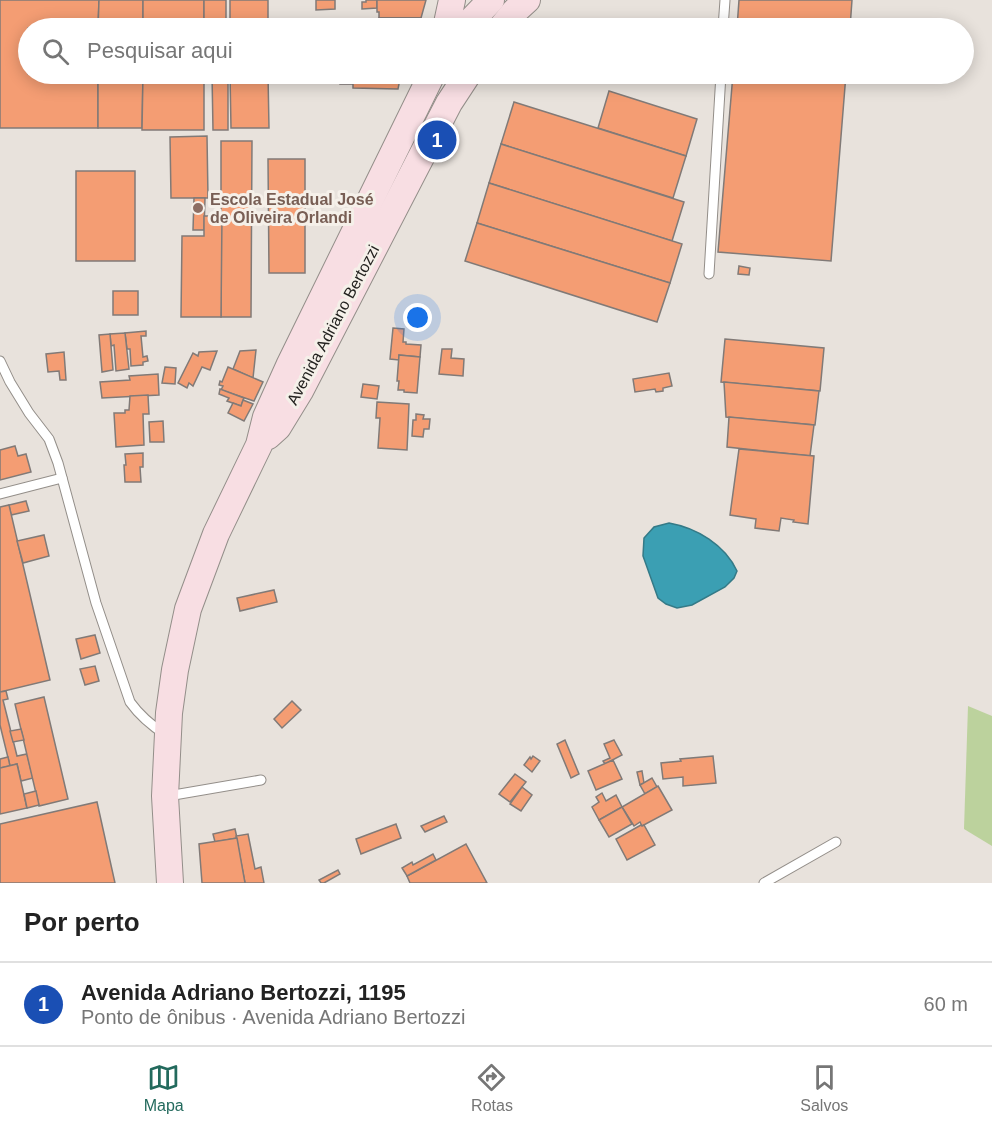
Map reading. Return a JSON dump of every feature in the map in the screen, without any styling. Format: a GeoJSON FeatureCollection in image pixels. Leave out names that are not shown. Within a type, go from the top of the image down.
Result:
{"type":"FeatureCollection","features":[{"type":"Feature","properties":{"kind":"main road"},"geometry":{"type":"LineString","coordinates":[[448,18],[452,0]]}},
{"type":"Feature","properties":{"kind":"main road"},"geometry":{"type":"LineString","coordinates":[[474,18],[491,0]]}},
{"type":"Feature","properties":{"kind":"main road"},"geometry":{"type":"LineString","coordinates":[[509,18],[527,0]]}},
{"type":"Feature","properties":{"kind":"main road","name":"Avenida Adriano Bertozzi"},"geometry":{"type":"LineString","coordinates":[[170,883],[165,796],[168,713],[188,609],[216,534],[258,445],[266,417],[289,366],[427,84]]}},
{"type":"Feature","properties":{"kind":"main road","name":"Avenida Adriano Bertozzi"},"geometry":{"type":"LineString","coordinates":[[258,445],[278,427],[300,392],[449,103],[461,84]]}},
{"type":"Feature","properties":{"kind":"lane"},"geometry":{"type":"LineString","coordinates":[[724,18],[725,0]]}},
{"type":"Feature","properties":{"kind":"lane"},"geometry":{"type":"LineString","coordinates":[[709,274],[720,84]]}},
{"type":"Feature","properties":{"kind":"lane"},"geometry":{"type":"LineString","coordinates":[[0,361],[29,413],[49,439],[96,603],[130,702],[153,727],[167,736]]}},
{"type":"Feature","properties":{"kind":"lane"},"geometry":{"type":"LineString","coordinates":[[0,494],[62,478]]}},
{"type":"Feature","properties":{"kind":"lane"},"geometry":{"type":"LineString","coordinates":[[165,796],[261,780]]}},
{"type":"Feature","properties":{"kind":"lane"},"geometry":{"type":"LineString","coordinates":[[764,883],[836,842]]}},
{"type":"Feature","properties":{"kind":"green space"},"geometry":{"type":"Polygon","coordinates":[[[968,706],[992,716],[992,846],[964,829],[968,706]]]}},
{"type":"Feature","properties":{"kind":"water"},"geometry":{"type":"Polygon","coordinates":[[[669,523],[690,529],[709,539],[725,553],[737,571],[725,587],[692,605],[677,608],[658,598],[643,556],[644,538],[654,527],[669,523]]]}},
{"type":"Feature","properties":{"kind":"building"},"geometry":{"type":"Polygon","coordinates":[[[0,0],[99,0],[98,18],[18,18],[18,84],[98,84],[98,128],[0,128],[0,0]]]}},
{"type":"Feature","properties":{"kind":"building"},"geometry":{"type":"Polygon","coordinates":[[[99,0],[143,0],[143,18],[98,18],[99,0]]]}},
{"type":"Feature","properties":{"kind":"building"},"geometry":{"type":"Polygon","coordinates":[[[143,0],[204,0],[204,18],[143,18],[143,0]]]}},
{"type":"Feature","properties":{"kind":"building"},"geometry":{"type":"Polygon","coordinates":[[[204,0],[226,0],[226,18],[204,18],[204,0]]]}},
{"type":"Feature","properties":{"kind":"building"},"geometry":{"type":"Polygon","coordinates":[[[230,0],[268,0],[268,18],[230,18],[230,0]]]}},
{"type":"Feature","properties":{"kind":"building"},"geometry":{"type":"Polygon","coordinates":[[[316,0],[335,0],[335,9],[316,10],[316,0]]]}},
{"type":"Feature","properties":{"kind":"building"},"geometry":{"type":"Polygon","coordinates":[[[377,0],[377,8],[362,9],[362,2],[377,0]]]}},
{"type":"Feature","properties":{"kind":"building"},"geometry":{"type":"Polygon","coordinates":[[[377,0],[426,0],[421,18],[379,18],[377,0]]]}},
{"type":"Feature","properties":{"kind":"building"},"geometry":{"type":"Polygon","coordinates":[[[739,0],[852,0],[851,18],[738,18],[739,0]]]}},
{"type":"Feature","properties":{"kind":"building"},"geometry":{"type":"Polygon","coordinates":[[[98,84],[143,84],[142,128],[98,128],[98,84]]]}},
{"type":"Feature","properties":{"kind":"building"},"geometry":{"type":"Polygon","coordinates":[[[143,84],[204,84],[204,130],[142,130],[143,84]]]}},
{"type":"Feature","properties":{"kind":"building"},"geometry":{"type":"Polygon","coordinates":[[[212,84],[228,84],[228,130],[213,130],[212,84]]]}},
{"type":"Feature","properties":{"kind":"building"},"geometry":{"type":"Polygon","coordinates":[[[230,84],[268,84],[269,128],[231,128],[230,84]]]}},
{"type":"Feature","properties":{"kind":"building"},"geometry":{"type":"Polygon","coordinates":[[[353,84],[399,84],[398,89],[353,88],[353,84]]]}},
{"type":"Feature","properties":{"kind":"building"},"geometry":{"type":"Polygon","coordinates":[[[732,84],[845,84],[831,261],[718,252],[732,84]]]}},
{"type":"Feature","properties":{"kind":"building"},"geometry":{"type":"Polygon","coordinates":[[[609,91],[697,119],[686,156],[598,128],[609,91]]]}},
{"type":"Feature","properties":{"kind":"building"},"geometry":{"type":"Polygon","coordinates":[[[514,102],[686,156],[673,198],[501,144],[514,102]]]}},
{"type":"Feature","properties":{"kind":"building"},"geometry":{"type":"Polygon","coordinates":[[[207,136],[208,198],[171,198],[170,137],[207,136]]]}},
{"type":"Feature","properties":{"kind":"building"},"geometry":{"type":"Polygon","coordinates":[[[221,141],[252,141],[251,317],[221,317],[221,141]]]}},
{"type":"Feature","properties":{"kind":"building"},"geometry":{"type":"Polygon","coordinates":[[[501,144],[684,202],[672,241],[489,183],[501,144]]]}},
{"type":"Feature","properties":{"kind":"building"},"geometry":{"type":"Polygon","coordinates":[[[268,159],[305,159],[305,273],[269,273],[268,159]]]}},
{"type":"Feature","properties":{"kind":"building"},"geometry":{"type":"Polygon","coordinates":[[[76,171],[135,171],[135,261],[76,261],[76,171]]]}},
{"type":"Feature","properties":{"kind":"building"},"geometry":{"type":"Polygon","coordinates":[[[489,183],[682,244],[670,283],[477,223],[489,183]]]}},
{"type":"Feature","properties":{"kind":"building"},"geometry":{"type":"Polygon","coordinates":[[[194,198],[205,198],[204,230],[193,230],[194,198]]]}},
{"type":"Feature","properties":{"kind":"building"},"geometry":{"type":"Polygon","coordinates":[[[204,216],[222,216],[221,317],[181,317],[182,236],[204,236],[204,216]]]}},
{"type":"Feature","properties":{"kind":"building"},"geometry":{"type":"Polygon","coordinates":[[[477,223],[670,283],[657,322],[465,261],[477,223]]]}},
{"type":"Feature","properties":{"kind":"building"},"geometry":{"type":"Polygon","coordinates":[[[739,266],[750,268],[749,275],[738,274],[739,266]]]}},
{"type":"Feature","properties":{"kind":"building"},"geometry":{"type":"Polygon","coordinates":[[[113,291],[138,291],[138,315],[113,315],[113,291]]]}},
{"type":"Feature","properties":{"kind":"building"},"geometry":{"type":"Polygon","coordinates":[[[393,328],[404,329],[403,342],[406,344],[421,345],[420,357],[399,355],[399,360],[390,359],[393,328]]]}},
{"type":"Feature","properties":{"kind":"building"},"geometry":{"type":"Polygon","coordinates":[[[146,331],[146,336],[141,336],[143,357],[147,356],[148,361],[143,362],[143,365],[131,366],[130,349],[127,349],[125,333],[146,331]]]}},
{"type":"Feature","properties":{"kind":"building"},"geometry":{"type":"Polygon","coordinates":[[[125,333],[129,369],[116,371],[114,345],[111,346],[110,334],[125,333]]]}},
{"type":"Feature","properties":{"kind":"building"},"geometry":{"type":"Polygon","coordinates":[[[110,334],[113,370],[102,372],[99,335],[110,334]]]}},
{"type":"Feature","properties":{"kind":"building"},"geometry":{"type":"Polygon","coordinates":[[[725,339],[824,348],[820,391],[721,382],[725,339]]]}},
{"type":"Feature","properties":{"kind":"building"},"geometry":{"type":"Polygon","coordinates":[[[442,349],[452,349],[451,358],[464,359],[463,376],[439,374],[442,349]]]}},
{"type":"Feature","properties":{"kind":"building"},"geometry":{"type":"Polygon","coordinates":[[[256,350],[253,378],[233,369],[240,351],[256,350]]]}},
{"type":"Feature","properties":{"kind":"building"},"geometry":{"type":"Polygon","coordinates":[[[217,351],[210,370],[202,367],[193,386],[189,383],[187,388],[178,383],[193,353],[198,356],[199,352],[217,351]]]}},
{"type":"Feature","properties":{"kind":"building"},"geometry":{"type":"Polygon","coordinates":[[[64,352],[66,380],[60,380],[59,371],[48,372],[46,354],[64,352]]]}},
{"type":"Feature","properties":{"kind":"building"},"geometry":{"type":"Polygon","coordinates":[[[399,355],[420,357],[417,393],[398,390],[399,355]]]}},
{"type":"Feature","properties":{"kind":"building"},"geometry":{"type":"Polygon","coordinates":[[[165,367],[176,368],[175,384],[162,383],[165,367]]]}},
{"type":"Feature","properties":{"kind":"building"},"geometry":{"type":"Polygon","coordinates":[[[228,367],[263,382],[254,401],[221,390],[223,386],[219,385],[220,381],[222,382],[228,367]]]}},
{"type":"Feature","properties":{"kind":"building"},"geometry":{"type":"Polygon","coordinates":[[[669,373],[672,386],[663,388],[663,391],[656,392],[655,389],[635,392],[633,379],[669,373]]]}},
{"type":"Feature","properties":{"kind":"building"},"geometry":{"type":"Polygon","coordinates":[[[158,374],[159,395],[102,398],[100,382],[130,380],[129,376],[158,374]]]}},
{"type":"Feature","properties":{"kind":"building"},"geometry":{"type":"Polygon","coordinates":[[[724,382],[819,391],[815,425],[726,417],[724,382]]]}},
{"type":"Feature","properties":{"kind":"building"},"geometry":{"type":"Polygon","coordinates":[[[363,384],[379,386],[377,399],[361,397],[363,384]]]}},
{"type":"Feature","properties":{"kind":"building"},"geometry":{"type":"Polygon","coordinates":[[[220,389],[244,398],[241,406],[227,401],[229,398],[219,394],[220,389]]]}},
{"type":"Feature","properties":{"kind":"building"},"geometry":{"type":"Polygon","coordinates":[[[148,395],[149,414],[143,414],[144,445],[116,447],[114,413],[125,413],[125,410],[129,410],[130,396],[148,395]]]}},
{"type":"Feature","properties":{"kind":"building"},"geometry":{"type":"Polygon","coordinates":[[[243,400],[253,404],[244,421],[228,413],[233,403],[241,406],[243,400]]]}},
{"type":"Feature","properties":{"kind":"building"},"geometry":{"type":"Polygon","coordinates":[[[377,402],[409,404],[407,450],[378,448],[380,418],[376,418],[377,402]]]}},
{"type":"Feature","properties":{"kind":"building"},"geometry":{"type":"Polygon","coordinates":[[[416,414],[424,415],[423,419],[430,419],[429,429],[424,429],[423,437],[412,436],[413,420],[416,420],[416,414]]]}},
{"type":"Feature","properties":{"kind":"building"},"geometry":{"type":"Polygon","coordinates":[[[729,417],[814,425],[810,456],[727,447],[729,417]]]}},
{"type":"Feature","properties":{"kind":"building"},"geometry":{"type":"Polygon","coordinates":[[[163,421],[164,442],[150,442],[149,422],[163,421]]]}},
{"type":"Feature","properties":{"kind":"building"},"geometry":{"type":"Polygon","coordinates":[[[15,446],[18,456],[26,454],[31,472],[0,480],[0,450],[15,446]]]}},
{"type":"Feature","properties":{"kind":"building"},"geometry":{"type":"Polygon","coordinates":[[[739,449],[814,456],[808,524],[781,518],[779,531],[755,528],[756,519],[730,515],[739,449]]]}},
{"type":"Feature","properties":{"kind":"building"},"geometry":{"type":"Polygon","coordinates":[[[143,453],[143,467],[140,467],[141,482],[125,482],[125,454],[143,453]]]}},
{"type":"Feature","properties":{"kind":"building"},"geometry":{"type":"Polygon","coordinates":[[[26,501],[29,511],[11,515],[9,505],[26,501]]]}},
{"type":"Feature","properties":{"kind":"building"},"geometry":{"type":"Polygon","coordinates":[[[9,505],[50,680],[0,692],[0,507],[9,505]]]}},
{"type":"Feature","properties":{"kind":"building"},"geometry":{"type":"Polygon","coordinates":[[[44,535],[49,556],[23,563],[17,541],[44,535]]]}},
{"type":"Feature","properties":{"kind":"building"},"geometry":{"type":"Polygon","coordinates":[[[274,590],[277,602],[240,611],[237,598],[274,590]]]}},
{"type":"Feature","properties":{"kind":"building"},"geometry":{"type":"Polygon","coordinates":[[[95,635],[100,653],[81,659],[76,639],[95,635]]]}},
{"type":"Feature","properties":{"kind":"building"},"geometry":{"type":"Polygon","coordinates":[[[95,666],[99,681],[85,685],[80,669],[95,666]]]}},
{"type":"Feature","properties":{"kind":"building"},"geometry":{"type":"Polygon","coordinates":[[[6,691],[8,699],[3,700],[17,756],[27,754],[33,778],[21,781],[17,764],[10,766],[0,725],[0,692],[6,691]]]}},
{"type":"Feature","properties":{"kind":"building"},"geometry":{"type":"Polygon","coordinates":[[[44,697],[68,799],[39,806],[15,704],[44,697]]]}},
{"type":"Feature","properties":{"kind":"building"},"geometry":{"type":"Polygon","coordinates":[[[292,701],[301,710],[282,728],[274,719],[292,701]]]}},
{"type":"Feature","properties":{"kind":"building"},"geometry":{"type":"Polygon","coordinates":[[[21,729],[24,740],[13,742],[10,731],[21,729]]]}},
{"type":"Feature","properties":{"kind":"building"},"geometry":{"type":"Polygon","coordinates":[[[565,740],[579,774],[571,778],[557,744],[565,740]]]}},
{"type":"Feature","properties":{"kind":"building"},"geometry":{"type":"Polygon","coordinates":[[[614,740],[622,755],[605,764],[603,761],[610,758],[604,744],[614,740]]]}},
{"type":"Feature","properties":{"kind":"building"},"geometry":{"type":"Polygon","coordinates":[[[533,756],[540,761],[532,772],[524,765],[533,756]]]}},
{"type":"Feature","properties":{"kind":"building"},"geometry":{"type":"Polygon","coordinates":[[[713,756],[716,783],[683,786],[683,777],[663,779],[661,763],[713,756]]]}},
{"type":"Feature","properties":{"kind":"building"},"geometry":{"type":"Polygon","coordinates":[[[8,757],[10,766],[0,768],[0,759],[8,757]]]}},
{"type":"Feature","properties":{"kind":"building"},"geometry":{"type":"Polygon","coordinates":[[[613,760],[622,779],[596,790],[588,771],[613,760]]]}},
{"type":"Feature","properties":{"kind":"building"},"geometry":{"type":"Polygon","coordinates":[[[17,764],[27,808],[0,814],[0,768],[17,764]]]}},
{"type":"Feature","properties":{"kind":"building"},"geometry":{"type":"Polygon","coordinates":[[[642,771],[644,783],[640,785],[637,772],[642,771]]]}},
{"type":"Feature","properties":{"kind":"building"},"geometry":{"type":"Polygon","coordinates":[[[515,774],[526,782],[510,802],[499,794],[515,774]]]}},
{"type":"Feature","properties":{"kind":"building"},"geometry":{"type":"Polygon","coordinates":[[[652,778],[657,787],[645,794],[640,785],[652,778]]]}},
{"type":"Feature","properties":{"kind":"building"},"geometry":{"type":"Polygon","coordinates":[[[658,786],[672,810],[642,826],[640,822],[634,826],[622,807],[658,786]]]}},
{"type":"Feature","properties":{"kind":"building"},"geometry":{"type":"Polygon","coordinates":[[[522,787],[532,795],[521,811],[510,804],[522,787]]]}},
{"type":"Feature","properties":{"kind":"building"},"geometry":{"type":"Polygon","coordinates":[[[36,791],[39,805],[27,808],[24,794],[36,791]]]}},
{"type":"Feature","properties":{"kind":"building"},"geometry":{"type":"Polygon","coordinates":[[[602,793],[606,801],[616,795],[622,807],[599,820],[592,807],[599,802],[596,797],[602,793]]]}},
{"type":"Feature","properties":{"kind":"building"},"geometry":{"type":"Polygon","coordinates":[[[97,802],[115,883],[0,883],[0,824],[97,802]]]}},
{"type":"Feature","properties":{"kind":"building"},"geometry":{"type":"Polygon","coordinates":[[[622,807],[632,824],[609,837],[599,820],[622,807]]]}},
{"type":"Feature","properties":{"kind":"building"},"geometry":{"type":"Polygon","coordinates":[[[444,816],[447,822],[425,832],[421,826],[444,816]]]}},
{"type":"Feature","properties":{"kind":"building"},"geometry":{"type":"Polygon","coordinates":[[[396,824],[401,838],[361,854],[356,839],[396,824]]]}},
{"type":"Feature","properties":{"kind":"building"},"geometry":{"type":"Polygon","coordinates":[[[644,825],[655,845],[627,860],[616,839],[644,825]]]}},
{"type":"Feature","properties":{"kind":"building"},"geometry":{"type":"Polygon","coordinates":[[[235,829],[237,838],[215,842],[213,834],[235,829]]]}},
{"type":"Feature","properties":{"kind":"building"},"geometry":{"type":"Polygon","coordinates":[[[248,834],[255,869],[261,867],[264,883],[245,883],[236,836],[248,834]]]}},
{"type":"Feature","properties":{"kind":"building"},"geometry":{"type":"Polygon","coordinates":[[[237,838],[245,883],[202,883],[199,844],[237,838]]]}},
{"type":"Feature","properties":{"kind":"building"},"geometry":{"type":"Polygon","coordinates":[[[466,844],[487,883],[410,883],[407,876],[466,844]]]}},
{"type":"Feature","properties":{"kind":"building"},"geometry":{"type":"Polygon","coordinates":[[[433,854],[436,860],[407,876],[402,868],[433,854]]]}},
{"type":"Feature","properties":{"kind":"building"},"geometry":{"type":"Polygon","coordinates":[[[338,870],[340,874],[324,883],[319,880],[338,870]]]}},
{"type":"Feature","properties":{"kind":"place","name":"Avenida Adriano Bertozzi, 1195"},"geometry":{"type":"Point","coordinates":[437,140]}},
{"type":"Feature","properties":{"kind":"place","name":"Escola Estadual José de Oliveira Orlandi"},"geometry":{"type":"Point","coordinates":[198,208]}}]}
